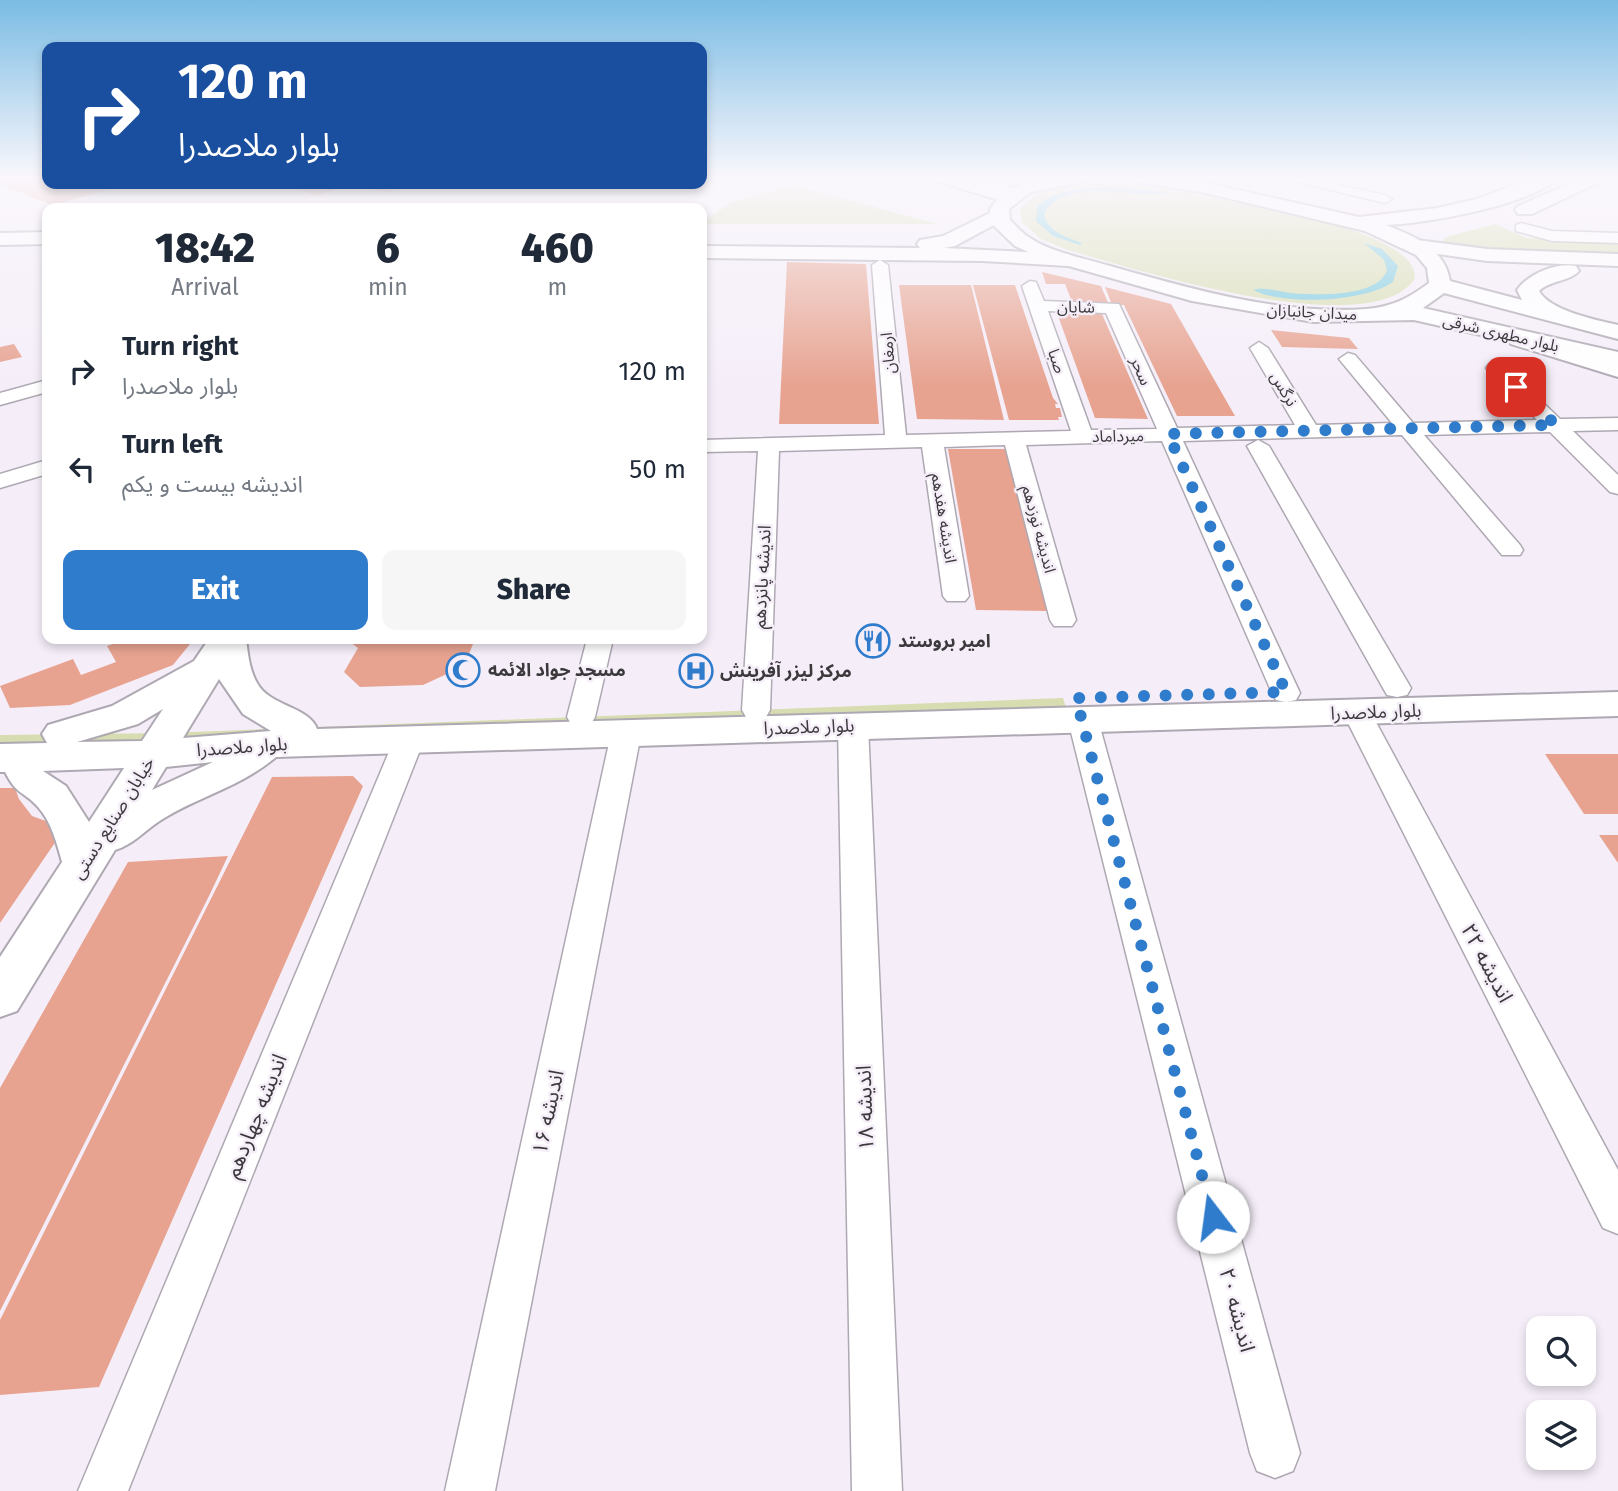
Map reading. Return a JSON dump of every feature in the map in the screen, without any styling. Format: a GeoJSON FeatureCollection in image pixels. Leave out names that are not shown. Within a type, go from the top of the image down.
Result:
{"type":"FeatureCollection","features":[{"type":"Feature","properties":{"kind":"main road"},"geometry":{"type":"LineString","coordinates":[[0,249],[42,247]]}},
{"type":"Feature","properties":{"kind":"main road"},"geometry":{"type":"LineString","coordinates":[[982,255],[988,250],[984,247]]}},
{"type":"Feature","properties":{"kind":"main road","name":"میدان جانبازان"},"geometry":{"type":"LineString","coordinates":[[1034,247],[1068,260],[1270,311],[1330,316],[1383,312],[1427,299],[1441,281]]}},
{"type":"Feature","properties":{"kind":"main road"},"geometry":{"type":"LineString","coordinates":[[1415,247],[1435,262],[1441,281],[1568,271],[1618,271]]}},
{"type":"Feature","properties":{"kind":"main road"},"geometry":{"type":"LineString","coordinates":[[1433,247],[1487,255],[1618,260]]}},
{"type":"Feature","properties":{"kind":"main road"},"geometry":{"type":"LineString","coordinates":[[707,252],[982,255],[1068,260]]}},
{"type":"Feature","properties":{"kind":"main road"},"geometry":{"type":"LineString","coordinates":[[1568,271],[1538,279],[1528,290],[1533,300],[1572,321]]}},
{"type":"Feature","properties":{"kind":"main road","name":"بلوار مطهری شرقی"},"geometry":{"type":"LineString","coordinates":[[1441,281],[1572,321],[1618,332]]}},
{"type":"Feature","properties":{"kind":"main road","name":"بلوار مطهری شرقی"},"geometry":{"type":"LineString","coordinates":[[1383,312],[1414,313],[1618,359]]}},
{"type":"Feature","properties":{"kind":"main road"},"geometry":{"type":"LineString","coordinates":[[1490,330],[1618,370]]}},
{"type":"Feature","properties":{"kind":"main road"},"geometry":{"type":"LineString","coordinates":[[5,751],[30,782],[51,796],[88,859],[118,828],[147,809],[238,767],[283,736],[273,717],[241,689],[220,646],[173,689],[125,715],[61,734]]}},
{"type":"Feature","properties":{"kind":"main road","name":"خیابان صنایع دستی"},"geometry":{"type":"LineString","coordinates":[[0,997],[220,646]]}},
{"type":"Feature","properties":{"kind":"main road","name":"بلوار ملاصدرا"},"geometry":{"type":"LineString","coordinates":[[283,736],[409,740],[853,725],[1286,692],[1618,682]]}},
{"type":"Feature","properties":{"kind":"main road","name":"بلوار ملاصدرا"},"geometry":{"type":"LineString","coordinates":[[5,751],[581,717],[756,710],[1080,709],[1357,713],[1618,704]]}},
{"type":"Feature","properties":{"kind":"main road","name":"بلوار ملاصدرا"},"geometry":{"type":"LineString","coordinates":[[5,751],[61,734],[160,743]]}},
{"type":"Feature","properties":{"kind":"street","name":"ارمغان"},"geometry":{"type":"LineString","coordinates":[[880,265],[896,441]]}},
{"type":"Feature","properties":{"kind":"street","name":"صبا"},"geometry":{"type":"LineString","coordinates":[[1030,286],[1083,436]]}},
{"type":"Feature","properties":{"kind":"street","name":"شایان"},"geometry":{"type":"LineString","coordinates":[[1038,306],[1113,308]]}},
{"type":"Feature","properties":{"kind":"street","name":"سحر"},"geometry":{"type":"LineString","coordinates":[[1113,308],[1286,692]]}},
{"type":"Feature","properties":{"kind":"street","name":"نرگس"},"geometry":{"type":"LineString","coordinates":[[1259,348],[1309,431]]}},
{"type":"Feature","properties":{"kind":"street"},"geometry":{"type":"LineString","coordinates":[[1348,359],[1511,550]]}},
{"type":"Feature","properties":{"kind":"street"},"geometry":{"type":"LineString","coordinates":[[1496,368],[1618,487]]}},
{"type":"Feature","properties":{"kind":"street"},"geometry":{"type":"LineString","coordinates":[[0,399],[42,387]]}},
{"type":"Feature","properties":{"kind":"street","name":"میرداماد"},"geometry":{"type":"LineString","coordinates":[[707,446],[1618,424]]}},
{"type":"Feature","properties":{"kind":"street","name":"اندیشه نوزدهم"},"geometry":{"type":"LineString","coordinates":[[1014,438],[1063,620]]}},
{"type":"Feature","properties":{"kind":"street","name":"اندیشه هفدهم"},"geometry":{"type":"LineString","coordinates":[[932,440],[956,596]]}},
{"type":"Feature","properties":{"kind":"street","name":"اندیشه پانزدهم"},"geometry":{"type":"LineString","coordinates":[[756,710],[769,444]]}},
{"type":"Feature","properties":{"kind":"street"},"geometry":{"type":"LineString","coordinates":[[1258,446],[1397,688]]}},
{"type":"Feature","properties":{"kind":"street"},"geometry":{"type":"LineString","coordinates":[[0,481],[42,468]]}},
{"type":"Feature","properties":{"kind":"street"},"geometry":{"type":"LineString","coordinates":[[581,717],[599,644]]}},
{"type":"Feature","properties":{"kind":"street","name":"اندیشه ۲۰"},"geometry":{"type":"LineString","coordinates":[[1080,709],[1275,1453]]}},
{"type":"Feature","properties":{"kind":"street","name":"اندیشه ۲۲"},"geometry":{"type":"LineString","coordinates":[[1357,713],[1618,1213]]}},
{"type":"Feature","properties":{"kind":"street","name":"اندیشه ۱۸"},"geometry":{"type":"LineString","coordinates":[[853,725],[877,1491]]}},
{"type":"Feature","properties":{"kind":"street","name":"اندیشه ۱۶"},"geometry":{"type":"LineString","coordinates":[[470,1491],[625,734]]}},
{"type":"Feature","properties":{"kind":"street","name":"اندیشه چهاردهم"},"geometry":{"type":"LineString","coordinates":[[103,1491],[409,740]]}},
{"type":"Feature","properties":{"kind":"green space"},"geometry":{"type":"Polygon","coordinates":[[[1059,247],[1387,247],[1407,260],[1414,280],[1388,298],[1349,305],[1300,303],[1247,296],[1192,284],[1059,247]]]}},
{"type":"Feature","properties":{"kind":"green space"},"geometry":{"type":"Polygon","coordinates":[[[1467,247],[1618,247],[1618,256],[1467,247]]]}},
{"type":"Feature","properties":{"kind":"green space"},"geometry":{"type":"Polygon","coordinates":[[[1063,698],[1070,720],[0,758],[0,735],[167,733],[1063,698]]]}},
{"type":"Feature","properties":{"kind":"water"},"geometry":{"type":"Polygon","coordinates":[[[1368,247],[1382,249],[1398,266],[1393,282],[1364,294],[1304,300],[1267,295],[1253,290],[1330,294],[1359,290],[1372,286],[1381,279],[1387,270],[1384,260],[1368,247]]]}},
{"type":"Feature","properties":{"kind":"building"},"geometry":{"type":"Polygon","coordinates":[[[787,262],[866,264],[879,424],[779,424],[787,262]]]}},
{"type":"Feature","properties":{"kind":"building"},"geometry":{"type":"Polygon","coordinates":[[[1042,272],[1101,286],[1109,305],[1073,304],[1065,284],[1046,284],[1042,272]]]}},
{"type":"Feature","properties":{"kind":"building"},"geometry":{"type":"Polygon","coordinates":[[[899,285],[971,285],[1004,420],[917,419],[899,285]]]}},
{"type":"Feature","properties":{"kind":"building"},"geometry":{"type":"Polygon","coordinates":[[[973,285],[1015,285],[1053,398],[1058,404],[1055,404],[1056,408],[1060,408],[1062,417],[1058,417],[1059,420],[1009,420],[973,285]]]}},
{"type":"Feature","properties":{"kind":"building"},"geometry":{"type":"Polygon","coordinates":[[[1105,287],[1171,304],[1235,416],[1177,416],[1124,305],[1112,305],[1105,287]]]}},
{"type":"Feature","properties":{"kind":"building"},"geometry":{"type":"Polygon","coordinates":[[[1057,313],[1102,314],[1148,419],[1095,418],[1057,313]]]}},
{"type":"Feature","properties":{"kind":"building"},"geometry":{"type":"Polygon","coordinates":[[[1271,330],[1349,338],[1358,349],[1282,347],[1271,330]]]}},
{"type":"Feature","properties":{"kind":"building"},"geometry":{"type":"Polygon","coordinates":[[[14,344],[22,357],[0,362],[0,347],[14,344]]]}},
{"type":"Feature","properties":{"kind":"building"},"geometry":{"type":"Polygon","coordinates":[[[948,449],[1008,449],[1047,611],[976,610],[948,449]]]}},
{"type":"Feature","properties":{"kind":"building"},"geometry":{"type":"Polygon","coordinates":[[[190,644],[173,665],[70,705],[10,708],[0,686],[73,659],[81,675],[116,662],[107,646],[190,644]]]}},
{"type":"Feature","properties":{"kind":"building"},"geometry":{"type":"Polygon","coordinates":[[[353,644],[473,644],[467,659],[449,673],[423,685],[360,687],[344,672],[358,648],[353,644]]]}},
{"type":"Feature","properties":{"kind":"building"},"geometry":{"type":"Polygon","coordinates":[[[1545,754],[1618,754],[1618,814],[1584,814],[1545,754]]]}},
{"type":"Feature","properties":{"kind":"building"},"geometry":{"type":"Polygon","coordinates":[[[353,776],[363,786],[99,1387],[0,1395],[0,1320],[272,777],[353,776]]]}},
{"type":"Feature","properties":{"kind":"building"},"geometry":{"type":"Polygon","coordinates":[[[0,788],[15,788],[19,799],[32,816],[65,828],[0,923],[0,788]]]}},
{"type":"Feature","properties":{"kind":"building"},"geometry":{"type":"Polygon","coordinates":[[[1599,835],[1618,835],[1618,863],[1599,835]]]}},
{"type":"Feature","properties":{"kind":"building"},"geometry":{"type":"Polygon","coordinates":[[[228,856],[0,1311],[0,1088],[128,862],[228,856]]]}},
{"type":"Feature","properties":{"kind":"place","name":"امیر بروستد"},"geometry":{"type":"Point","coordinates":[873,641]}},
{"type":"Feature","properties":{"kind":"place","name":"مسجد جواد الائمه"},"geometry":{"type":"Point","coordinates":[463,670]}},
{"type":"Feature","properties":{"kind":"place","name":"مرکز لیزر آفرینش"},"geometry":{"type":"Point","coordinates":[696,671]}},
{"type":"Feature","properties":{"kind":"route"},"geometry":{"type":"LineString","coordinates":[[1213,1217],[1076,698],[1286,692],[1168,434],[1556,425],[1516,387]]}}]}
